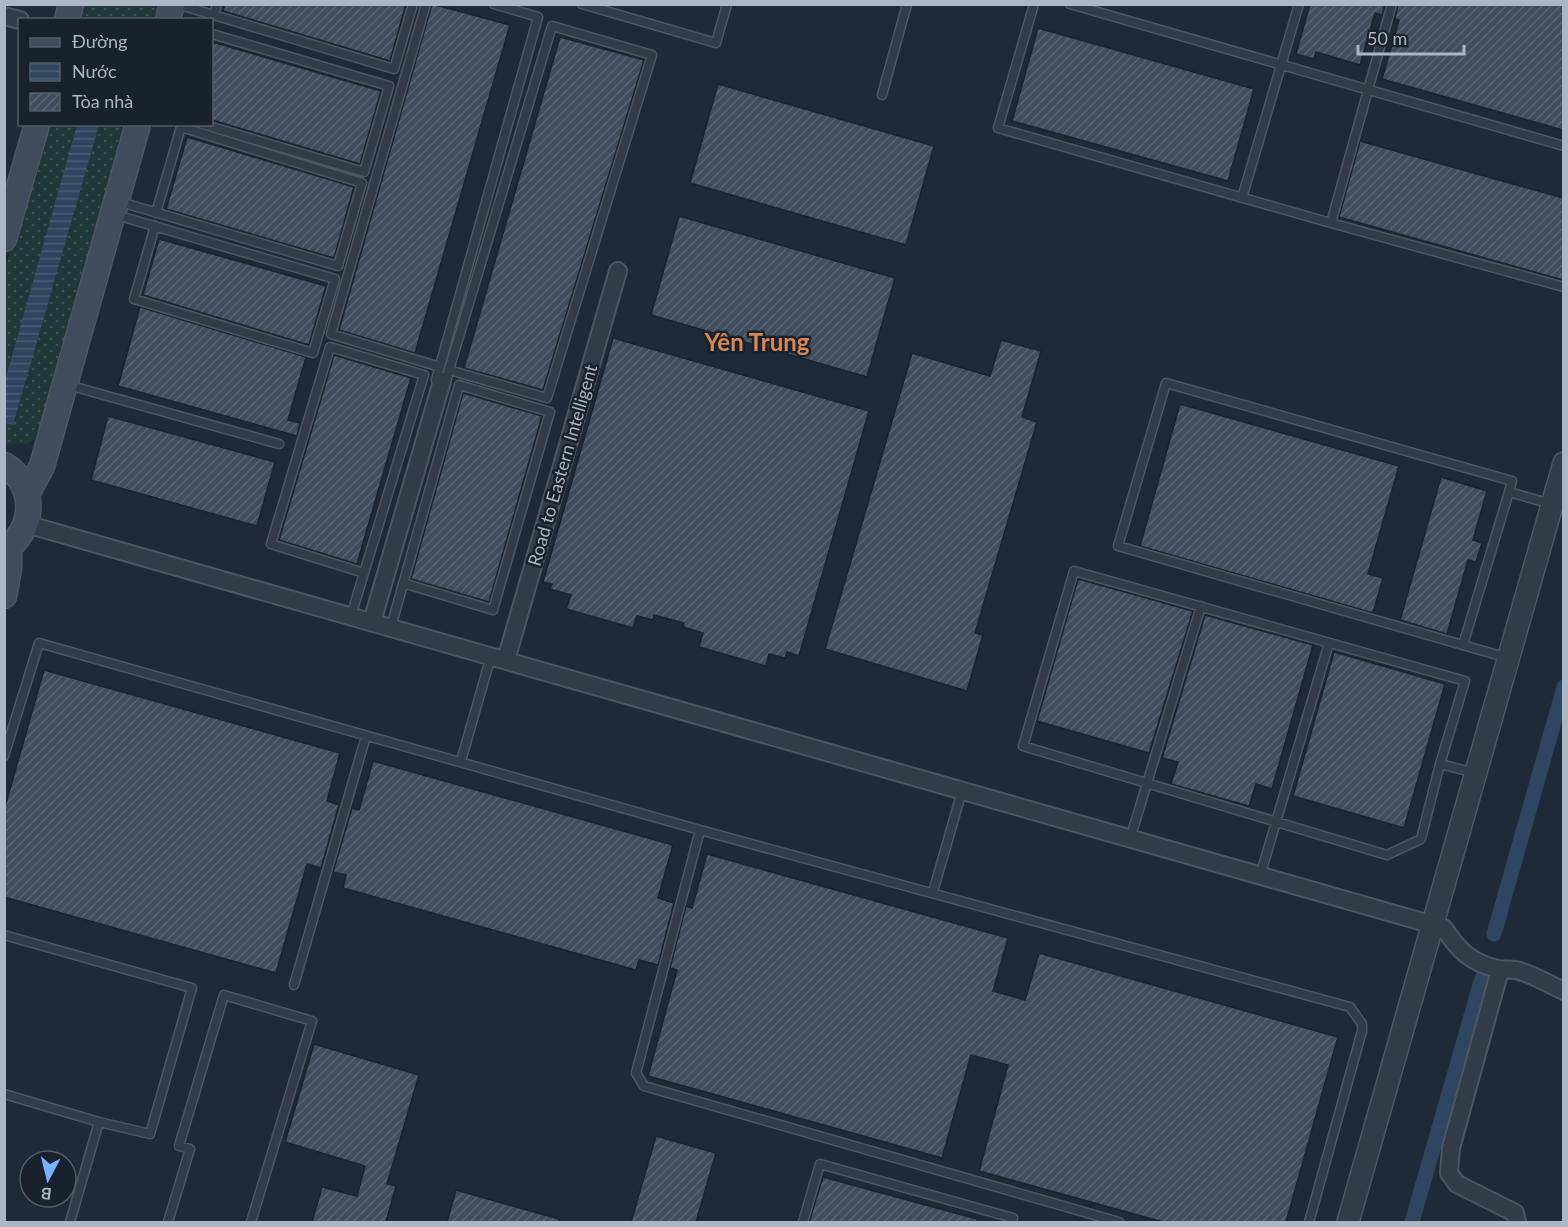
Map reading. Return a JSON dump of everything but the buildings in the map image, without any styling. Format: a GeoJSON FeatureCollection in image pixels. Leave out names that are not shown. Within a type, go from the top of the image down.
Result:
{"type":"FeatureCollection","features":[{"type":"Feature","properties":{"kind":"main road"},"geometry":{"type":"LineString","coordinates":[[4,239],[36,126]]}},
{"type":"Feature","properties":{"kind":"main road"},"geometry":{"type":"LineString","coordinates":[[27,494],[42,466],[137,126]]}},
{"type":"Feature","properties":{"kind":"main road"},"geometry":{"type":"LineString","coordinates":[[4,465],[20,478],[27,494],[29,507],[26,524],[7,548],[9,576],[4,596]]}},
{"type":"Feature","properties":{"kind":"street","name":"Road to Eastern Intelligent"},"geometry":{"type":"LineString","coordinates":[[499,658],[618,271]]}},
{"type":"Feature","properties":{"kind":"street"},"geometry":{"type":"LineString","coordinates":[[372,622],[444,372]]}},
{"type":"Feature","properties":{"kind":"street"},"geometry":{"type":"LineString","coordinates":[[1348,1222],[1438,926],[1558,507],[1563,463]]}},
{"type":"Feature","properties":{"kind":"street"},"geometry":{"type":"LineString","coordinates":[[1362,1222],[1476,773],[1508,658],[1558,507]]}},
{"type":"Feature","properties":{"kind":"street"},"geometry":{"type":"LineString","coordinates":[[26,524],[1438,926],[1456,947],[1480,963],[1500,970],[1514,969],[1529,974],[1563,991]]}},
{"type":"Feature","properties":{"kind":"street"},"geometry":{"type":"LineString","coordinates":[[1500,970],[1451,1148],[1449,1173],[1457,1184],[1515,1212],[1517,1222]]}},
{"type":"Feature","properties":{"kind":"lane"},"geometry":{"type":"LineString","coordinates":[[177,4],[394,69],[413,4]]}},
{"type":"Feature","properties":{"kind":"lane"},"geometry":{"type":"LineString","coordinates":[[214,15],[217,4]]}},
{"type":"Feature","properties":{"kind":"lane"},"geometry":{"type":"LineString","coordinates":[[426,4],[331,334],[444,372],[547,398],[652,55],[552,26],[444,372]]}},
{"type":"Feature","properties":{"kind":"lane"},"geometry":{"type":"LineString","coordinates":[[444,372],[538,18],[494,4]]}},
{"type":"Feature","properties":{"kind":"lane"},"geometry":{"type":"LineString","coordinates":[[582,4],[716,43],[727,4]]}},
{"type":"Feature","properties":{"kind":"lane"},"geometry":{"type":"LineString","coordinates":[[882,95],[907,4]]}},
{"type":"Feature","properties":{"kind":"lane"},"geometry":{"type":"LineString","coordinates":[[1034,4],[998,128],[1563,287]]}},
{"type":"Feature","properties":{"kind":"lane"},"geometry":{"type":"LineString","coordinates":[[1070,4],[1563,147]]}},
{"type":"Feature","properties":{"kind":"lane"},"geometry":{"type":"LineString","coordinates":[[1242,198],[1299,4]]}},
{"type":"Feature","properties":{"kind":"lane"},"geometry":{"type":"LineString","coordinates":[[1330,223],[1392,4]]}},
{"type":"Feature","properties":{"kind":"lane"},"geometry":{"type":"LineString","coordinates":[[209,126],[364,172],[389,86],[213,34]]}},
{"type":"Feature","properties":{"kind":"lane"},"geometry":{"type":"LineString","coordinates":[[115,207],[156,213],[338,266],[362,183],[181,127],[156,213]]}},
{"type":"Feature","properties":{"kind":"lane"},"geometry":{"type":"LineString","coordinates":[[115,207],[155,226],[335,279],[313,353],[134,299],[155,226]]}},
{"type":"Feature","properties":{"kind":"lane"},"geometry":{"type":"LineString","coordinates":[[351,616],[424,375],[330,347],[271,544],[364,573]]}},
{"type":"Feature","properties":{"kind":"lane"},"geometry":{"type":"LineString","coordinates":[[1463,645],[1512,481],[1166,383],[1118,546],[1508,658]]}},
{"type":"Feature","properties":{"kind":"lane"},"geometry":{"type":"LineString","coordinates":[[65,384],[279,444]]}},
{"type":"Feature","properties":{"kind":"lane"},"geometry":{"type":"LineString","coordinates":[[391,627],[459,385],[550,412],[493,610],[404,583]]}},
{"type":"Feature","properties":{"kind":"lane"},"geometry":{"type":"LineString","coordinates":[[1509,492],[1558,507]]}},
{"type":"Feature","properties":{"kind":"lane"},"geometry":{"type":"LineString","coordinates":[[1074,571],[1329,643],[1465,681],[1440,764],[1421,839],[1388,855],[1023,746],[1074,571]]}},
{"type":"Feature","properties":{"kind":"lane"},"geometry":{"type":"LineString","coordinates":[[1130,839],[1201,606]]}},
{"type":"Feature","properties":{"kind":"lane"},"geometry":{"type":"LineString","coordinates":[[4,756],[39,643],[700,830],[1350,1006],[1362,1024],[1362,1031],[1309,1222]]}},
{"type":"Feature","properties":{"kind":"lane"},"geometry":{"type":"LineString","coordinates":[[1260,876],[1329,643]]}},
{"type":"Feature","properties":{"kind":"lane"},"geometry":{"type":"LineString","coordinates":[[461,761],[499,658]]}},
{"type":"Feature","properties":{"kind":"lane"},"geometry":{"type":"LineString","coordinates":[[294,985],[366,736]]}},
{"type":"Feature","properties":{"kind":"lane"},"geometry":{"type":"LineString","coordinates":[[1440,764],[1476,773]]}},
{"type":"Feature","properties":{"kind":"lane"},"geometry":{"type":"LineString","coordinates":[[933,892],[963,791]]}},
{"type":"Feature","properties":{"kind":"lane"},"geometry":{"type":"LineString","coordinates":[[700,830],[636,1073],[644,1086],[1119,1222]]}},
{"type":"Feature","properties":{"kind":"lane"},"geometry":{"type":"LineString","coordinates":[[4,935],[192,988],[150,1134],[99,1122],[4,1094]]}},
{"type":"Feature","properties":{"kind":"lane"},"geometry":{"type":"LineString","coordinates":[[168,1222],[190,1149],[179,1146],[224,995],[312,1022],[251,1222]]}},
{"type":"Feature","properties":{"kind":"lane"},"geometry":{"type":"LineString","coordinates":[[70,1222],[99,1122]]}},
{"type":"Feature","properties":{"kind":"lane"},"geometry":{"type":"LineString","coordinates":[[803,1222],[820,1164],[1013,1218],[1012,1222]]}},
{"type":"Feature","properties":{"kind":"green space"},"geometry":{"type":"Polygon","coordinates":[[[80,5],[162,5],[157,18],[77,18],[80,5]]]}},
{"type":"Feature","properties":{"kind":"green space"},"geometry":{"type":"Polygon","coordinates":[[[46,126],[128,126],[39,434],[28,444],[5,445],[5,270],[46,126]]]}},
{"type":"Feature","properties":{"kind":"water"},"geometry":{"type":"Polygon","coordinates":[[[77,126],[99,126],[13,425],[5,423],[5,381],[77,126]]]}},
{"type":"Feature","properties":{"kind":"waterway"},"geometry":{"type":"LineString","coordinates":[[1494,934],[1564,687]]}},
{"type":"Feature","properties":{"kind":"waterway"},"geometry":{"type":"LineString","coordinates":[[1412,1222],[1482,978]]}},
{"type":"Feature","properties":{"kind":"district","name":"Yên Trung"},"geometry":{"type":"Point","coordinates":[757,341]}}]}
